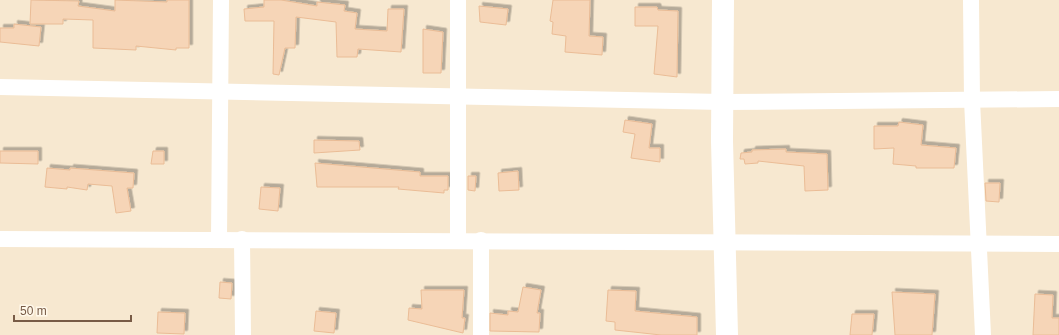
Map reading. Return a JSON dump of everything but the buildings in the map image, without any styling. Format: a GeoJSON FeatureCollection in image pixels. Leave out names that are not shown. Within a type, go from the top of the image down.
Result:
{"type":"FeatureCollection","features":[{"type":"Feature","properties":{"kind":"street"},"geometry":{"type":"LineString","coordinates":[[219,239],[221,0]]}},
{"type":"Feature","properties":{"kind":"street"},"geometry":{"type":"LineString","coordinates":[[458,0],[458,240]]}},
{"type":"Feature","properties":{"kind":"street"},"geometry":{"type":"LineString","coordinates":[[724,0],[722,102],[727,335]]}},
{"type":"Feature","properties":{"kind":"street"},"geometry":{"type":"LineString","coordinates":[[971,0],[972,100],[983,335]]}},
{"type":"Feature","properties":{"kind":"street"},"geometry":{"type":"LineString","coordinates":[[0,86],[722,102],[1059,99]]}},
{"type":"Feature","properties":{"kind":"street"},"geometry":{"type":"LineString","coordinates":[[0,238],[1059,244]]}},
{"type":"Feature","properties":{"kind":"street"},"geometry":{"type":"LineString","coordinates":[[242,239],[243,335]]}},
{"type":"Feature","properties":{"kind":"street"},"geometry":{"type":"LineString","coordinates":[[481,240],[481,335]]}},
{"type":"Feature","properties":{"kind":"shaded area"},"geometry":{"type":"Polygon","coordinates":[[[0,0],[1059,0],[1059,335],[0,335],[0,0]]]}}]}
